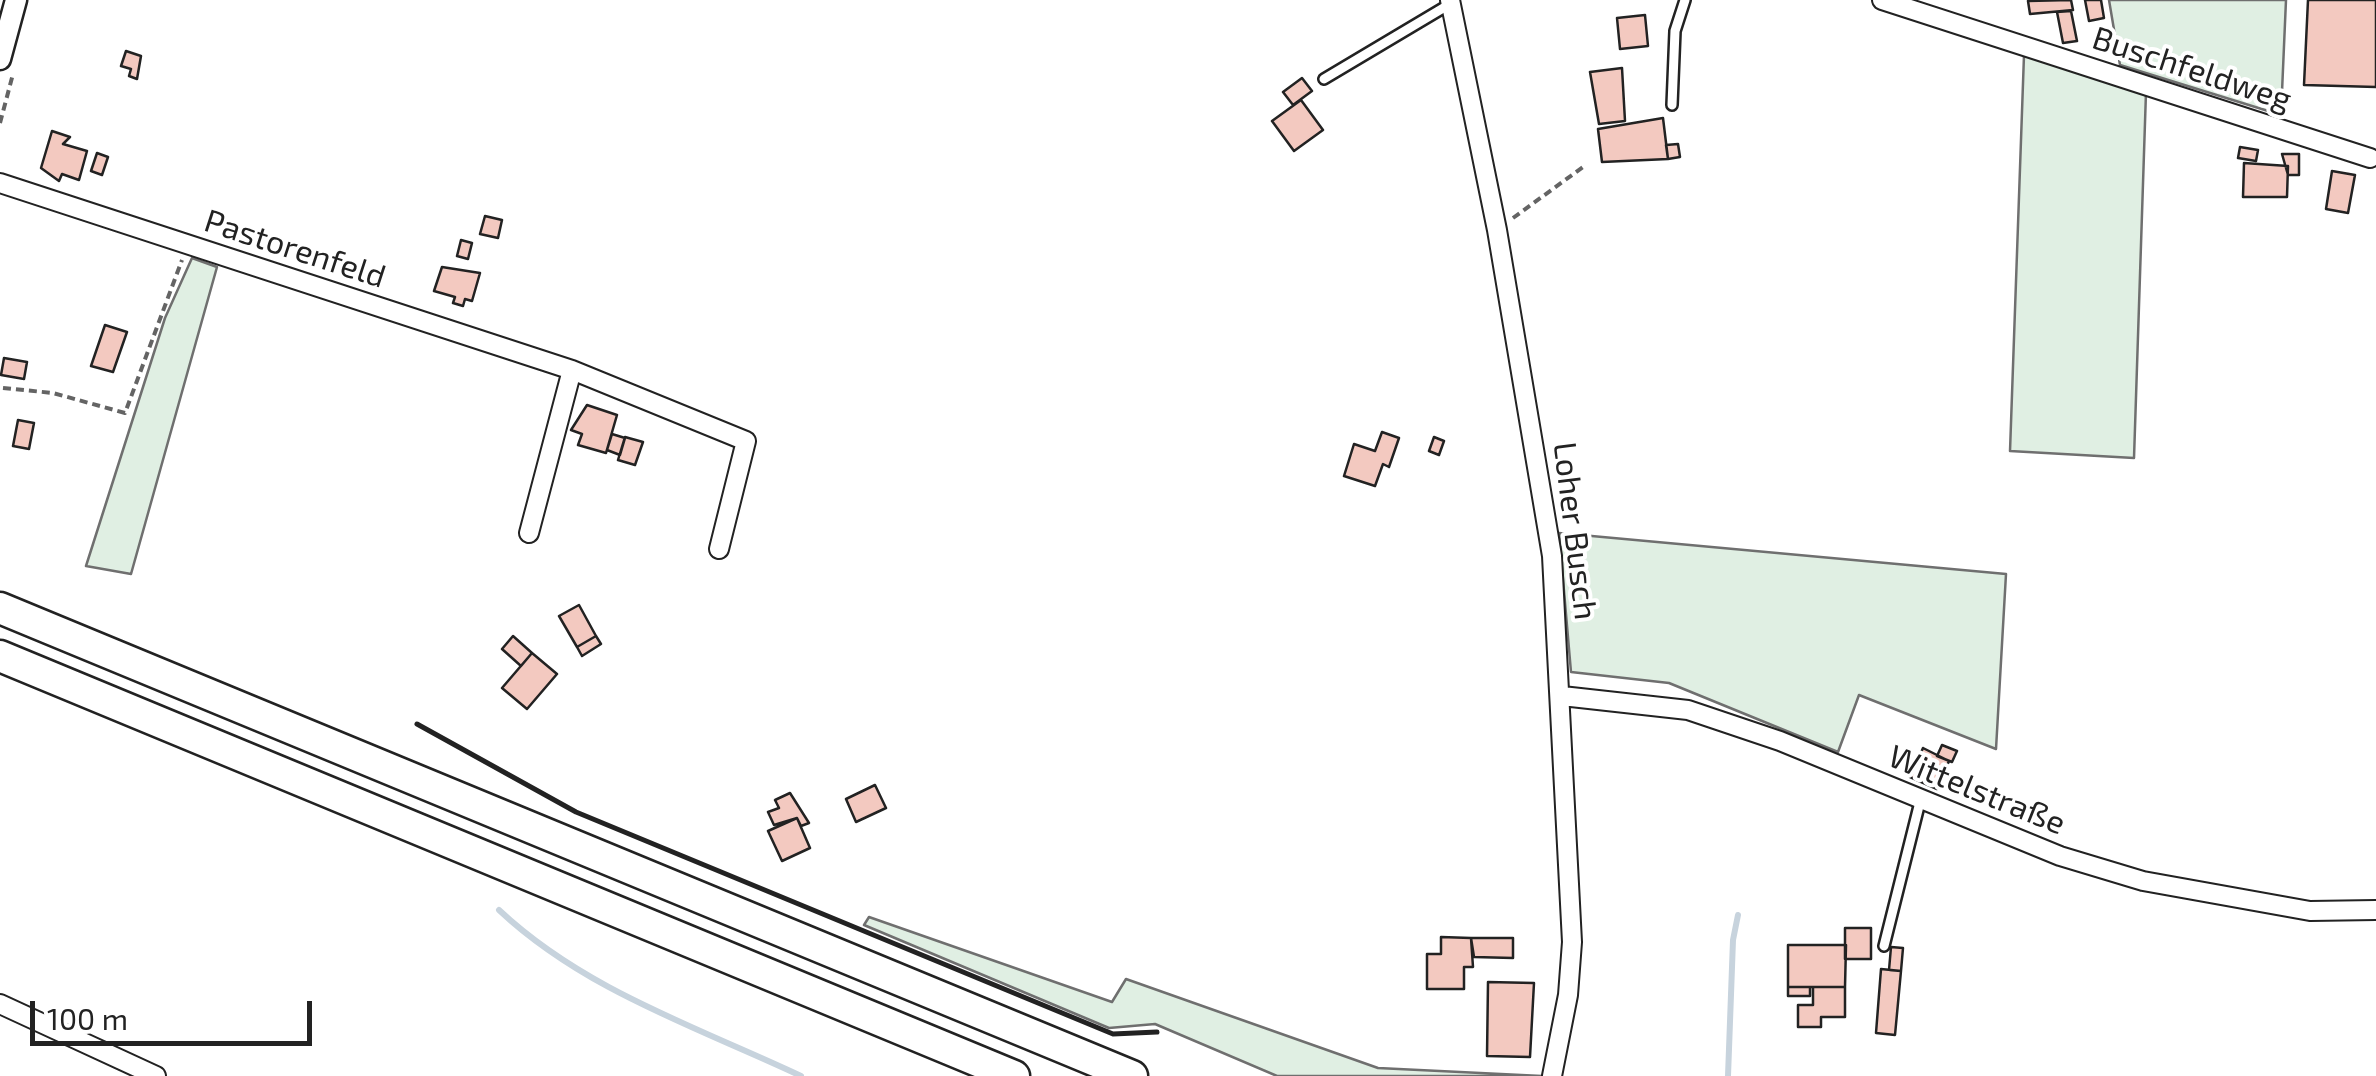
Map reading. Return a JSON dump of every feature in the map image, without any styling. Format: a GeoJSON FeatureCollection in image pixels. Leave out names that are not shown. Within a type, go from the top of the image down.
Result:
{"type":"FeatureCollection","features":[{"type":"Feature","properties":{"kind":"highway"},"geometry":{"type":"LineString","coordinates":[[0,608],[1132,1076]]}},
{"type":"Feature","properties":{"kind":"highway"},"geometry":{"type":"LineString","coordinates":[[0,656],[1014,1076]]}},
{"type":"Feature","properties":{"kind":"street"},"geometry":{"type":"LineString","coordinates":[[0,59],[16,0]]}},
{"type":"Feature","properties":{"kind":"street","name":"Buschfeldweg"},"geometry":{"type":"LineString","coordinates":[[1882,0],[2370,158]]}},
{"type":"Feature","properties":{"kind":"street","name":"Loher Busch"},"geometry":{"type":"LineString","coordinates":[[1450,2],[1497,230],[1552,556],[1572,942],[1568,995],[1552,1076]]}},
{"type":"Feature","properties":{"kind":"street","name":"Pastorenfeld"},"geometry":{"type":"LineString","coordinates":[[0,184],[572,370],[746,442],[719,549]]}},
{"type":"Feature","properties":{"kind":"street"},"geometry":{"type":"LineString","coordinates":[[529,533],[572,370]]}},
{"type":"Feature","properties":{"kind":"street","name":"Wittelstraße"},"geometry":{"type":"LineString","coordinates":[[1562,696],[1688,710],[1780,741],[1920,802],[2060,856],[2142,881],[2310,911],[2376,910]]}},
{"type":"Feature","properties":{"kind":"street"},"geometry":{"type":"LineString","coordinates":[[0,1004],[156,1076]]}},
{"type":"Feature","properties":{"kind":"lane"},"geometry":{"type":"LineString","coordinates":[[1672,105],[1675,31],[1685,0]]}},
{"type":"Feature","properties":{"kind":"lane"},"geometry":{"type":"LineString","coordinates":[[1324,79],[1450,2]]}},
{"type":"Feature","properties":{"kind":"lane"},"geometry":{"type":"LineString","coordinates":[[1884,946],[1920,802]]}},
{"type":"Feature","properties":{"kind":"path"},"geometry":{"type":"LineString","coordinates":[[1497,230],[1583,167]]}},
{"type":"Feature","properties":{"kind":"path"},"geometry":{"type":"LineString","coordinates":[[4,388],[54,393],[125,413],[188,246]]}},
{"type":"Feature","properties":{"kind":"green space"},"geometry":{"type":"Polygon","coordinates":[[[2109,0],[2286,0],[2281,115],[2120,65],[2109,0]]]}},
{"type":"Feature","properties":{"kind":"green space"},"geometry":{"type":"Polygon","coordinates":[[[2024,55],[2146,92],[2134,458],[2010,451],[2024,55]]]}},
{"type":"Feature","properties":{"kind":"green space"},"geometry":{"type":"Polygon","coordinates":[[[192,258],[217,267],[131,574],[86,566],[165,318],[192,258]]]}},
{"type":"Feature","properties":{"kind":"green space"},"geometry":{"type":"Polygon","coordinates":[[[1559,533],[2006,574],[1996,749],[1859,695],[1838,752],[1669,683],[1571,672],[1559,533]]]}},
{"type":"Feature","properties":{"kind":"green space"},"geometry":{"type":"Polygon","coordinates":[[[869,917],[1112,1002],[1126,979],[1378,1068],[1542,1076],[1277,1076],[1155,1024],[1109,1028],[864,925],[869,917]]]}},
{"type":"Feature","properties":{"kind":"building"},"geometry":{"type":"Polygon","coordinates":[[[2071,0],[2073,10],[2030,14],[2028,1],[2071,0]]]}},
{"type":"Feature","properties":{"kind":"building"},"geometry":{"type":"Polygon","coordinates":[[[2085,0],[2101,0],[2104,18],[2089,21],[2085,0]]]}},
{"type":"Feature","properties":{"kind":"building"},"geometry":{"type":"Polygon","coordinates":[[[2308,0],[2376,0],[2376,87],[2304,85],[2308,0]]]}},
{"type":"Feature","properties":{"kind":"building"},"geometry":{"type":"Polygon","coordinates":[[[2071,11],[2077,41],[2063,43],[2057,12],[2071,11]]]}},
{"type":"Feature","properties":{"kind":"building"},"geometry":{"type":"Polygon","coordinates":[[[1645,15],[1648,46],[1620,49],[1617,18],[1645,15]]]}},
{"type":"Feature","properties":{"kind":"building"},"geometry":{"type":"Polygon","coordinates":[[[126,51],[141,56],[137,79],[129,76],[131,69],[121,66],[126,51]]]}},
{"type":"Feature","properties":{"kind":"building"},"geometry":{"type":"Polygon","coordinates":[[[1622,68],[1625,121],[1599,124],[1590,72],[1622,68]]]}},
{"type":"Feature","properties":{"kind":"building"},"geometry":{"type":"Polygon","coordinates":[[[1302,78],[1312,91],[1293,105],[1283,92],[1302,78]]]}},
{"type":"Feature","properties":{"kind":"building"},"geometry":{"type":"Polygon","coordinates":[[[1301,100],[1323,130],[1294,151],[1272,121],[1301,100]]]}},
{"type":"Feature","properties":{"kind":"building"},"geometry":{"type":"Polygon","coordinates":[[[1663,118],[1668,159],[1602,162],[1598,129],[1663,118]]]}},
{"type":"Feature","properties":{"kind":"building"},"geometry":{"type":"Polygon","coordinates":[[[52,131],[70,137],[63,144],[87,151],[79,180],[62,174],[59,181],[41,168],[52,131]]]}},
{"type":"Feature","properties":{"kind":"building"},"geometry":{"type":"Polygon","coordinates":[[[1678,144],[1680,157],[1668,159],[1666,145],[1678,144]]]}},
{"type":"Feature","properties":{"kind":"building"},"geometry":{"type":"Polygon","coordinates":[[[2240,147],[2258,150],[2256,161],[2238,158],[2240,147]]]}},
{"type":"Feature","properties":{"kind":"building"},"geometry":{"type":"Polygon","coordinates":[[[97,153],[108,157],[102,175],[91,171],[97,153]]]}},
{"type":"Feature","properties":{"kind":"building"},"geometry":{"type":"Polygon","coordinates":[[[2282,154],[2299,154],[2299,175],[2288,175],[2282,154]]]}},
{"type":"Feature","properties":{"kind":"building"},"geometry":{"type":"Polygon","coordinates":[[[2244,163],[2288,166],[2287,197],[2243,197],[2244,163]]]}},
{"type":"Feature","properties":{"kind":"building"},"geometry":{"type":"Polygon","coordinates":[[[2332,171],[2355,175],[2348,213],[2326,209],[2332,171]]]}},
{"type":"Feature","properties":{"kind":"building"},"geometry":{"type":"Polygon","coordinates":[[[485,216],[502,220],[498,238],[480,234],[485,216]]]}},
{"type":"Feature","properties":{"kind":"building"},"geometry":{"type":"Polygon","coordinates":[[[461,240],[472,243],[468,259],[457,256],[461,240]]]}},
{"type":"Feature","properties":{"kind":"building"},"geometry":{"type":"Polygon","coordinates":[[[442,267],[480,273],[472,301],[465,299],[463,306],[453,303],[455,297],[434,291],[442,267]]]}},
{"type":"Feature","properties":{"kind":"building"},"geometry":{"type":"Polygon","coordinates":[[[105,325],[127,332],[113,372],[91,366],[105,325]]]}},
{"type":"Feature","properties":{"kind":"building"},"geometry":{"type":"Polygon","coordinates":[[[4,358],[27,362],[24,379],[1,375],[4,358]]]}},
{"type":"Feature","properties":{"kind":"building"},"geometry":{"type":"Polygon","coordinates":[[[587,405],[617,415],[606,453],[578,445],[582,434],[571,430],[587,405]]]}},
{"type":"Feature","properties":{"kind":"building"},"geometry":{"type":"Polygon","coordinates":[[[18,420],[34,423],[29,449],[13,446],[18,420]]]}},
{"type":"Feature","properties":{"kind":"building"},"geometry":{"type":"Polygon","coordinates":[[[1382,432],[1399,438],[1389,467],[1383,464],[1375,486],[1344,476],[1354,444],[1375,451],[1382,432]]]}},
{"type":"Feature","properties":{"kind":"building"},"geometry":{"type":"Polygon","coordinates":[[[612,434],[625,438],[620,455],[607,450],[612,434]]]}},
{"type":"Feature","properties":{"kind":"building"},"geometry":{"type":"Polygon","coordinates":[[[625,437],[643,442],[635,465],[618,460],[625,437]]]}},
{"type":"Feature","properties":{"kind":"building"},"geometry":{"type":"Polygon","coordinates":[[[1434,437],[1444,441],[1439,455],[1429,451],[1434,437]]]}},
{"type":"Feature","properties":{"kind":"building"},"geometry":{"type":"Polygon","coordinates":[[[579,605],[596,636],[577,647],[559,616],[579,605]]]}},
{"type":"Feature","properties":{"kind":"building"},"geometry":{"type":"Polygon","coordinates":[[[513,636],[532,653],[521,666],[502,649],[513,636]]]}},
{"type":"Feature","properties":{"kind":"building"},"geometry":{"type":"Polygon","coordinates":[[[596,636],[601,644],[582,656],[577,647],[596,636]]]}},
{"type":"Feature","properties":{"kind":"building"},"geometry":{"type":"Polygon","coordinates":[[[532,653],[557,674],[527,709],[502,688],[532,653]]]}},
{"type":"Feature","properties":{"kind":"building"},"geometry":{"type":"Polygon","coordinates":[[[1942,745],[1957,751],[1952,762],[1937,756],[1942,745]]]}},
{"type":"Feature","properties":{"kind":"building"},"geometry":{"type":"Polygon","coordinates":[[[1923,748],[1949,761],[1937,789],[1910,777],[1923,748]]]}},
{"type":"Feature","properties":{"kind":"building"},"geometry":{"type":"Polygon","coordinates":[[[875,785],[886,808],[856,822],[846,799],[875,785]]]}},
{"type":"Feature","properties":{"kind":"building"},"geometry":{"type":"Polygon","coordinates":[[[790,793],[809,823],[801,826],[797,818],[774,825],[768,812],[779,808],[775,800],[790,793]]]}},
{"type":"Feature","properties":{"kind":"building"},"geometry":{"type":"Polygon","coordinates":[[[797,818],[810,848],[782,861],[768,831],[797,818]]]}},
{"type":"Feature","properties":{"kind":"building"},"geometry":{"type":"Polygon","coordinates":[[[1845,928],[1871,928],[1871,959],[1845,959],[1845,928]]]}},
{"type":"Feature","properties":{"kind":"building"},"geometry":{"type":"Polygon","coordinates":[[[1441,937],[1471,938],[1473,967],[1464,967],[1464,989],[1427,989],[1427,954],[1441,954],[1441,937]]]}},
{"type":"Feature","properties":{"kind":"building"},"geometry":{"type":"Polygon","coordinates":[[[1471,938],[1513,938],[1513,958],[1474,957],[1471,938]]]}},
{"type":"Feature","properties":{"kind":"building"},"geometry":{"type":"Polygon","coordinates":[[[1788,945],[1846,945],[1845,987],[1788,987],[1788,945]]]}},
{"type":"Feature","properties":{"kind":"building"},"geometry":{"type":"Polygon","coordinates":[[[1891,947],[1903,948],[1901,971],[1889,970],[1891,947]]]}},
{"type":"Feature","properties":{"kind":"building"},"geometry":{"type":"Polygon","coordinates":[[[1881,969],[1901,971],[1895,1035],[1876,1033],[1881,969]]]}},
{"type":"Feature","properties":{"kind":"building"},"geometry":{"type":"Polygon","coordinates":[[[1488,982],[1534,983],[1530,1057],[1487,1056],[1488,982]]]}},
{"type":"Feature","properties":{"kind":"building"},"geometry":{"type":"Polygon","coordinates":[[[1788,987],[1810,987],[1810,996],[1788,996],[1788,987]]]}},
{"type":"Feature","properties":{"kind":"building"},"geometry":{"type":"Polygon","coordinates":[[[1813,987],[1845,987],[1845,1017],[1821,1017],[1821,1027],[1798,1027],[1798,1005],[1813,1005],[1813,987]]]}},
{"type":"Feature","properties":{"kind":"waterway"},"geometry":{"type":"LineString","coordinates":[[499,910],[532,938],[604,985],[801,1076]]}},
{"type":"Feature","properties":{"kind":"waterway"},"geometry":{"type":"LineString","coordinates":[[1728,1076],[1733,940],[1738,915]]}},
{"type":"Feature","properties":{"kind":"wall"},"geometry":{"type":"LineString","coordinates":[[417,724],[576,812],[1113,1034],[1157,1032]]}}]}
